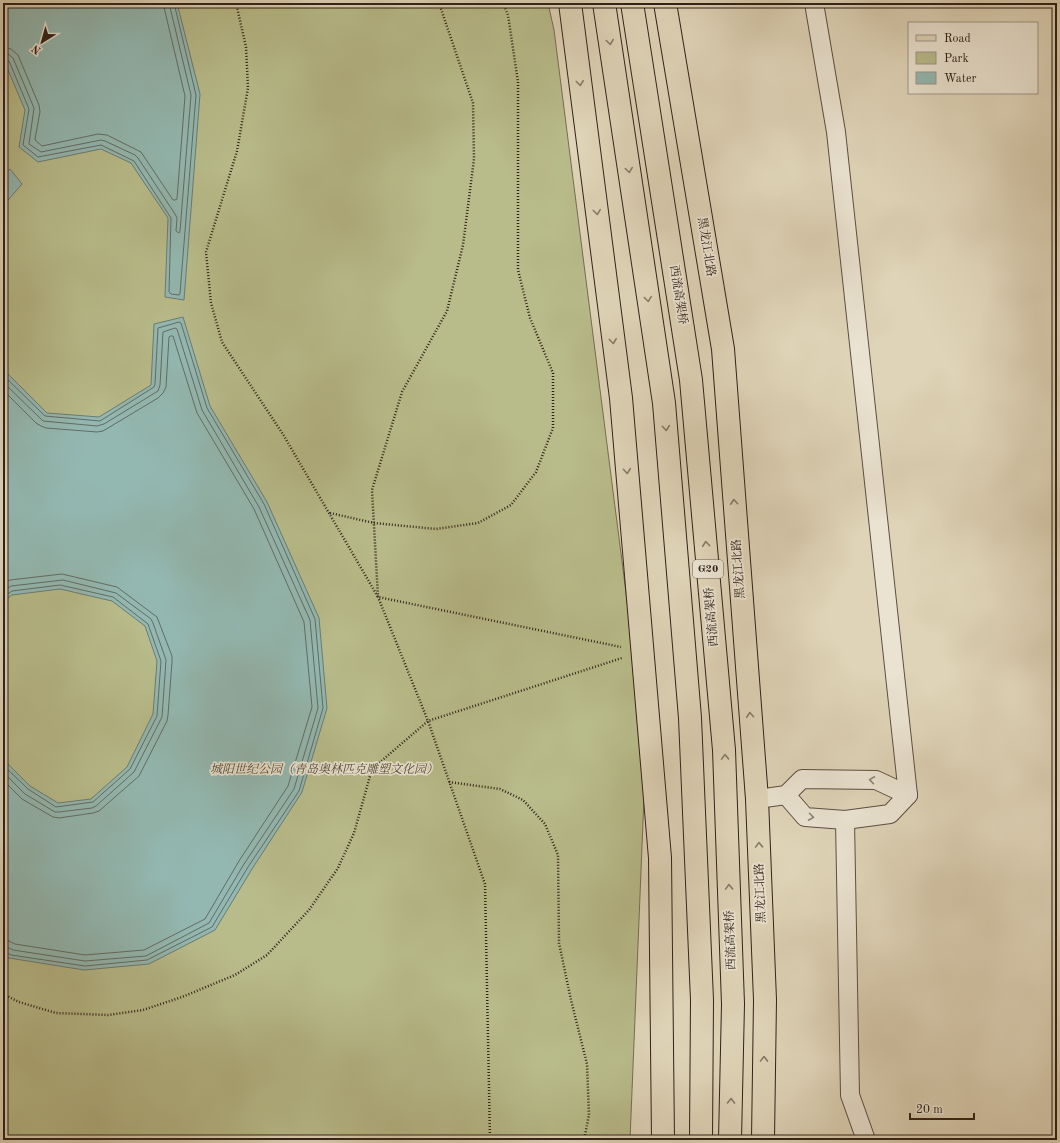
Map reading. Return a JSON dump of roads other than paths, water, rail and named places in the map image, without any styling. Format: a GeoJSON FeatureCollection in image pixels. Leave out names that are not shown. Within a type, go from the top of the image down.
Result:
{"type":"FeatureCollection","features":[{"type":"Feature","properties":{"kind":"main road"},"geometry":{"type":"LineString","coordinates":[[570,3],[621,398],[660,858],[662,1140]]}},
{"type":"Feature","properties":{"kind":"main road","name":"G20"},"geometry":{"type":"LineString","coordinates":[[604,3],[664,403],[690,718],[702,1000],[702,1140]]}},
{"type":"Feature","properties":{"kind":"main road","name":"西流高架桥"},"geometry":{"type":"LineString","coordinates":[[632,3],[691,380],[724,750],[733,1004],[730,1140]]}},
{"type":"Feature","properties":{"kind":"main road","name":"黑龙江北路"},"geometry":{"type":"LineString","coordinates":[[665,3],[723,349],[757,799],[765,1000],[763,1140]]}},
{"type":"Feature","properties":{"kind":"street"},"geometry":{"type":"LineString","coordinates":[[786,796],[805,817],[845,820],[890,814],[908,795],[836,132],[814,3]]}},
{"type":"Feature","properties":{"kind":"street"},"geometry":{"type":"LineString","coordinates":[[757,799],[786,796],[802,779],[876,780],[908,795]]}},
{"type":"Feature","properties":{"kind":"street"},"geometry":{"type":"LineString","coordinates":[[845,820],[850,1095],[866,1140]]}},
{"type":"Feature","properties":{"kind":"water"},"geometry":{"type":"Polygon","coordinates":[[[3,3],[177,3],[200,94],[184,300],[165,297],[168,218],[131,163],[101,149],[38,162],[19,147],[25,110],[3,58],[3,3]]]}},
{"type":"Feature","properties":{"kind":"water"},"geometry":{"type":"Polygon","coordinates":[[[10,169],[22,184],[3,206],[3,176],[10,169]]]}},
{"type":"Feature","properties":{"kind":"water"},"geometry":{"type":"Polygon","coordinates":[[[183,317],[210,406],[267,502],[319,618],[327,708],[302,792],[252,869],[215,930],[149,964],[84,970],[9,958],[3,955],[3,759],[30,786],[58,803],[91,799],[127,767],[153,714],[157,661],[145,626],[112,601],[60,589],[12,595],[3,602],[3,369],[47,413],[99,417],[151,385],[154,324],[183,317]]]}},
{"type":"Feature","properties":{"kind":"park label","name":"城阳世纪公园（青岛奥林匹克雕塑文化园）"},"geometry":{"type":"Point","coordinates":[324,770]}}]}
